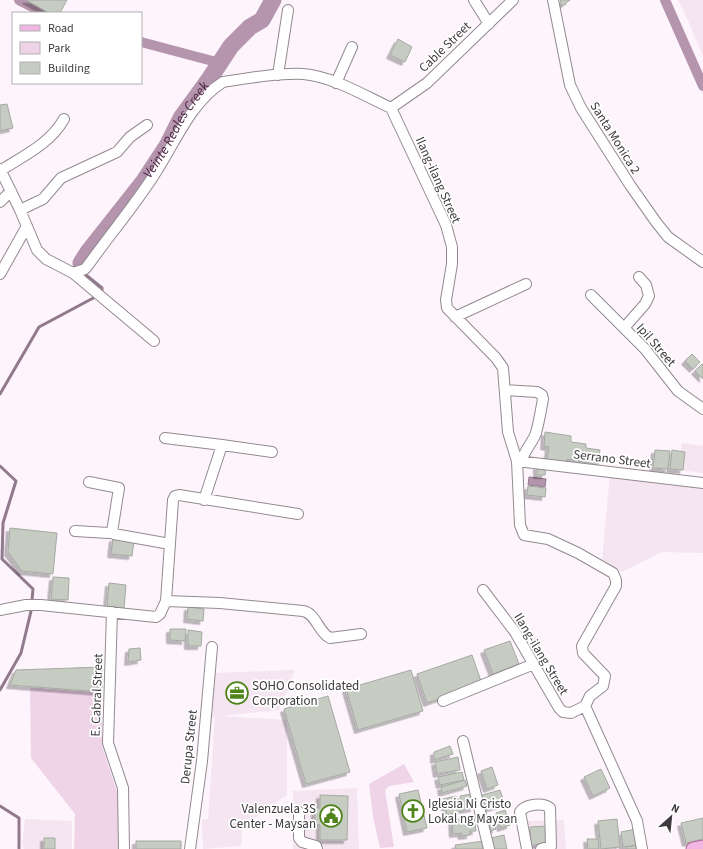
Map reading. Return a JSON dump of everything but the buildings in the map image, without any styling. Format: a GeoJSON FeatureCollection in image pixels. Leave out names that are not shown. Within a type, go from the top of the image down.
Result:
{"type":"FeatureCollection","features":[{"type":"Feature","properties":{"kind":"main road"},"geometry":{"type":"LineString","coordinates":[[693,849],[703,847]]}},
{"type":"Feature","properties":{"kind":"street"},"geometry":{"type":"LineString","coordinates":[[474,0],[489,24]]}},
{"type":"Feature","properties":{"kind":"street","name":"Cable Street"},"geometry":{"type":"LineString","coordinates":[[392,108],[427,83],[513,0]]}},
{"type":"Feature","properties":{"kind":"street","name":"Santa Monica 2"},"geometry":{"type":"LineString","coordinates":[[553,0],[570,85],[581,108],[630,185],[656,222],[668,236],[703,262]]}},
{"type":"Feature","properties":{"kind":"street"},"geometry":{"type":"LineString","coordinates":[[278,75],[288,10]]}},
{"type":"Feature","properties":{"kind":"street"},"geometry":{"type":"LineString","coordinates":[[336,83],[352,47]]}},
{"type":"Feature","properties":{"kind":"street"},"geometry":{"type":"LineString","coordinates":[[73,273],[85,269],[89,264],[156,172],[192,111],[217,86],[224,82],[278,75],[304,74],[336,83],[392,108]]}},
{"type":"Feature","properties":{"kind":"street","name":"Ilang-ilang Street"},"geometry":{"type":"LineString","coordinates":[[392,108],[446,225],[452,247],[452,264],[446,300],[447,308],[501,363],[505,390],[508,432],[520,461],[520,525],[524,535],[548,539],[578,553],[613,573],[616,580],[616,586],[582,646],[583,653],[605,676],[603,686],[590,696],[585,706],[571,713],[563,712],[559,708],[515,632],[483,590]]}},
{"type":"Feature","properties":{"kind":"street"},"geometry":{"type":"LineString","coordinates":[[64,119],[58,130],[49,139],[0,171],[20,210],[37,250],[46,259],[73,273],[154,341]]}},
{"type":"Feature","properties":{"kind":"street"},"geometry":{"type":"LineString","coordinates":[[20,210],[43,199],[61,178],[117,152],[130,137],[148,125]]}},
{"type":"Feature","properties":{"kind":"street"},"geometry":{"type":"LineString","coordinates":[[0,202],[11,191]]}},
{"type":"Feature","properties":{"kind":"street"},"geometry":{"type":"LineString","coordinates":[[0,274],[27,226]]}},
{"type":"Feature","properties":{"kind":"street"},"geometry":{"type":"LineString","coordinates":[[624,328],[650,296],[646,285],[639,277]]}},
{"type":"Feature","properties":{"kind":"street"},"geometry":{"type":"LineString","coordinates":[[455,317],[526,284]]}},
{"type":"Feature","properties":{"kind":"street","name":"Ipil Street"},"geometry":{"type":"LineString","coordinates":[[591,295],[645,349],[678,391],[703,409]]}},
{"type":"Feature","properties":{"kind":"street"},"geometry":{"type":"LineString","coordinates":[[505,390],[537,392],[542,395],[543,399],[536,432],[531,443],[524,451],[520,461]]}},
{"type":"Feature","properties":{"kind":"street"},"geometry":{"type":"LineString","coordinates":[[164,438],[272,452]]}},
{"type":"Feature","properties":{"kind":"street"},"geometry":{"type":"LineString","coordinates":[[204,500],[222,445]]}},
{"type":"Feature","properties":{"kind":"street","name":"Serrano Street"},"geometry":{"type":"LineString","coordinates":[[520,461],[703,483]]}},
{"type":"Feature","properties":{"kind":"street"},"geometry":{"type":"LineString","coordinates":[[89,482],[119,488],[112,532]]}},
{"type":"Feature","properties":{"kind":"street"},"geometry":{"type":"LineString","coordinates":[[0,610],[26,605],[41,605],[156,616],[164,611],[173,500],[175,496],[179,495],[298,514]]}},
{"type":"Feature","properties":{"kind":"street"},"geometry":{"type":"LineString","coordinates":[[75,531],[112,532],[117,536],[170,544]]}},
{"type":"Feature","properties":{"kind":"street"},"geometry":{"type":"LineString","coordinates":[[166,601],[220,603],[303,611],[311,615],[322,632],[330,638],[361,634]]}},
{"type":"Feature","properties":{"kind":"street","name":"E. Cabral Street"},"geometry":{"type":"LineString","coordinates":[[112,612],[108,743],[123,788],[124,849]]}},
{"type":"Feature","properties":{"kind":"street","name":"Derupa Street"},"geometry":{"type":"LineString","coordinates":[[190,849],[202,761],[212,647]]}},
{"type":"Feature","properties":{"kind":"street"},"geometry":{"type":"LineString","coordinates":[[443,701],[534,664]]}},
{"type":"Feature","properties":{"kind":"street"},"geometry":{"type":"LineString","coordinates":[[585,706],[637,821],[642,849]]}},
{"type":"Feature","properties":{"kind":"street"},"geometry":{"type":"LineString","coordinates":[[463,741],[489,849]]}},
{"type":"Feature","properties":{"kind":"street"},"geometry":{"type":"LineString","coordinates":[[527,849],[520,812],[523,807],[546,805],[550,808],[552,840],[551,846],[541,849]]}},
{"type":"Feature","properties":{"kind":"street"},"geometry":{"type":"LineString","coordinates":[[299,812],[299,838],[302,842],[316,846],[317,849]]}},
{"type":"Feature","properties":{"kind":"shaded area"},"geometry":{"type":"Polygon","coordinates":[[[678,0],[703,0],[703,56],[686,16],[678,0]]]}},
{"type":"Feature","properties":{"kind":"shaded area"},"geometry":{"type":"Polygon","coordinates":[[[682,443],[703,446],[703,473],[679,470],[682,443]]]}},
{"type":"Feature","properties":{"kind":"shaded area"},"geometry":{"type":"Polygon","coordinates":[[[610,474],[703,484],[703,553],[662,552],[622,572],[602,560],[610,474]]]}},
{"type":"Feature","properties":{"kind":"shaded area"},"geometry":{"type":"Polygon","coordinates":[[[529,477],[546,479],[545,487],[528,485],[529,477]]]}},
{"type":"Feature","properties":{"kind":"shaded area"},"geometry":{"type":"Polygon","coordinates":[[[295,670],[279,710],[220,716],[287,720],[287,795],[242,827],[241,846],[203,849],[202,819],[208,819],[215,717],[211,717],[213,673],[295,670]]]}},
{"type":"Feature","properties":{"kind":"shaded area"},"geometry":{"type":"Polygon","coordinates":[[[357,788],[359,849],[293,849],[293,791],[357,788]]]}},
{"type":"Feature","properties":{"kind":"shaded area"},"geometry":{"type":"Polygon","coordinates":[[[25,819],[72,821],[72,849],[24,849],[22,844],[25,819]]]}},
{"type":"Feature","properties":{"kind":"shaded area"},"geometry":{"type":"Polygon","coordinates":[[[564,820],[566,849],[522,849],[521,821],[564,820]]]}},
{"type":"Feature","properties":{"kind":"green space"},"geometry":{"type":"Polygon","coordinates":[[[30,687],[102,692],[102,746],[118,795],[121,849],[74,849],[75,814],[31,758],[30,687]]]}},
{"type":"Feature","properties":{"kind":"green space"},"geometry":{"type":"Polygon","coordinates":[[[404,764],[414,782],[389,786],[385,790],[394,847],[380,848],[373,817],[369,784],[404,764]]]}},
{"type":"Feature","properties":{"kind":"waterway"},"geometry":{"type":"LineString","coordinates":[[19,0],[42,12]]}},
{"type":"Feature","properties":{"kind":"waterway","name":"Veinte Reales Creek"},"geometry":{"type":"LineString","coordinates":[[81,263],[144,181],[167,146],[181,118],[231,46],[250,27],[262,20],[273,0]]}},
{"type":"Feature","properties":{"kind":"waterway"},"geometry":{"type":"LineString","coordinates":[[665,0],[703,86]]}},
{"type":"Feature","properties":{"kind":"waterway"},"geometry":{"type":"LineString","coordinates":[[142,42],[220,63]]}},
{"type":"Feature","properties":{"kind":"waterway"},"geometry":{"type":"LineString","coordinates":[[86,275],[102,288],[102,291]]}},
{"type":"Feature","properties":{"kind":"waterway"},"geometry":{"type":"LineString","coordinates":[[0,394],[39,327],[97,296]]}},
{"type":"Feature","properties":{"kind":"waterway"},"geometry":{"type":"LineString","coordinates":[[0,466],[16,481],[3,523],[2,559],[33,589],[31,611],[21,653],[0,690]]}},
{"type":"Feature","properties":{"kind":"waterway"},"geometry":{"type":"LineString","coordinates":[[0,806],[19,818],[19,849]]}},
{"type":"Feature","properties":{"kind":"place","name":"SOHO Consolidated Corporation"},"geometry":{"type":"Point","coordinates":[237,693]}},
{"type":"Feature","properties":{"kind":"place","name":"Iglesia Ni Cristo Lokal ng Maysan"},"geometry":{"type":"Point","coordinates":[413,811]}},
{"type":"Feature","properties":{"kind":"place","name":"Valenzuela 3S Center - Maysan"},"geometry":{"type":"Point","coordinates":[331,816]}}]}
